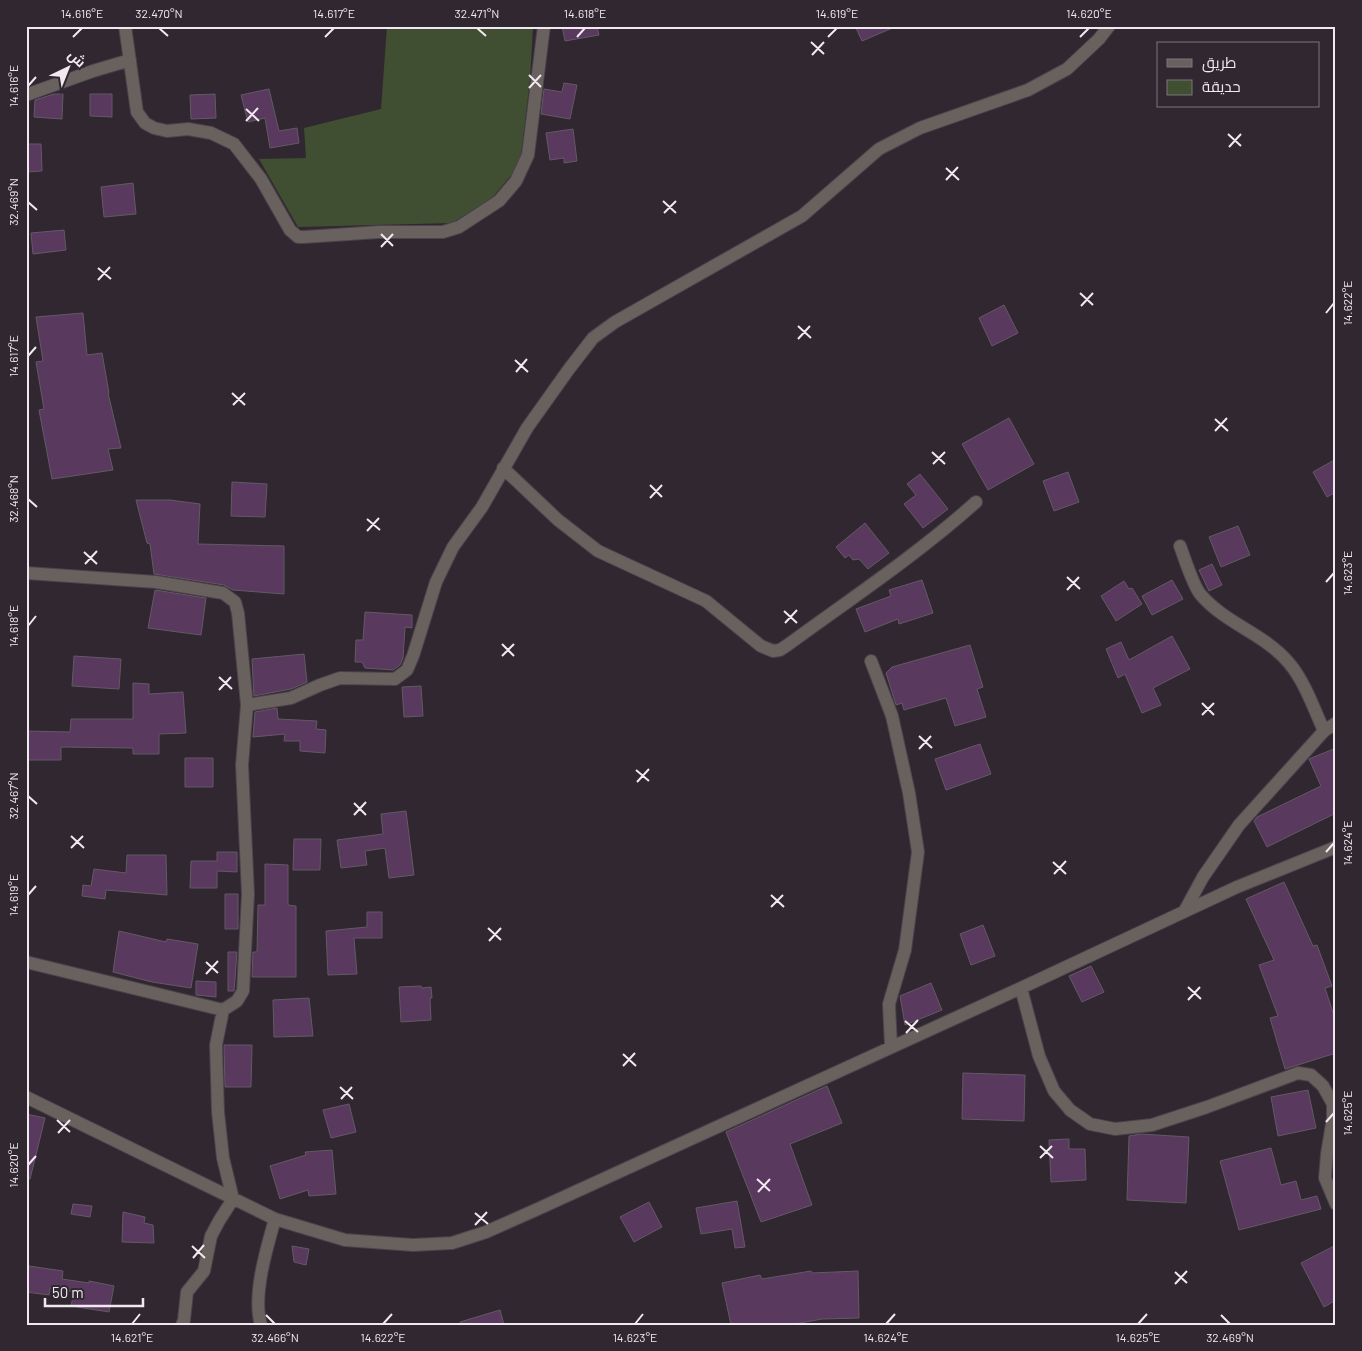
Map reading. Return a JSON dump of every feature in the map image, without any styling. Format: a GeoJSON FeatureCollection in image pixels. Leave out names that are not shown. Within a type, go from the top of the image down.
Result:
{"type":"FeatureCollection","features":[{"type":"Feature","properties":{"kind":"street"},"geometry":{"type":"LineString","coordinates":[[125,26],[137,112],[145,123],[166,131],[188,129],[211,133],[234,144],[262,179],[290,230],[298,236],[379,232],[443,232],[459,227],[499,201],[516,181],[528,155],[544,26]]}},
{"type":"Feature","properties":{"kind":"street"},"geometry":{"type":"LineString","coordinates":[[246,705],[291,698],[340,678],[395,679],[407,670],[440,573],[453,547],[482,507],[527,428],[593,338],[615,322],[802,216],[879,149],[920,128],[1028,90],[1067,69],[1109,26]]}},
{"type":"Feature","properties":{"kind":"street"},"geometry":{"type":"LineString","coordinates":[[26,95],[130,60]]}},
{"type":"Feature","properties":{"kind":"street"},"geometry":{"type":"LineString","coordinates":[[503,468],[558,520],[598,552],[706,600],[761,646],[773,651],[780,650],[789,644],[866,588],[957,519],[976,502]]}},
{"type":"Feature","properties":{"kind":"street"},"geometry":{"type":"LineString","coordinates":[[1180,546],[1200,594],[1219,612],[1265,641],[1289,663],[1301,682],[1324,731]]}},
{"type":"Feature","properties":{"kind":"street"},"geometry":{"type":"LineString","coordinates":[[26,573],[156,582],[223,593],[235,602],[238,614],[246,705],[242,765],[248,894],[243,991],[237,1001],[223,1010],[216,1045],[218,1112],[223,1158],[233,1199],[211,1236],[204,1271],[187,1292],[182,1325]]}},
{"type":"Feature","properties":{"kind":"street"},"geometry":{"type":"LineString","coordinates":[[871,661],[892,716],[909,793],[918,852],[905,950],[889,1004],[891,1046]]}},
{"type":"Feature","properties":{"kind":"street"},"geometry":{"type":"LineString","coordinates":[[1184,912],[1203,877],[1239,825],[1324,731],[1336,723]]}},
{"type":"Feature","properties":{"kind":"street"},"geometry":{"type":"LineString","coordinates":[[26,1097],[275,1219],[346,1240],[412,1245],[452,1244],[486,1232],[540,1208],[1237,887],[1336,847]]}},
{"type":"Feature","properties":{"kind":"street"},"geometry":{"type":"LineString","coordinates":[[26,962],[223,1010]]}},
{"type":"Feature","properties":{"kind":"street"},"geometry":{"type":"LineString","coordinates":[[1021,988],[1039,1056],[1054,1091],[1070,1110],[1090,1124],[1116,1130],[1152,1125],[1298,1073],[1310,1075],[1323,1086],[1333,1104],[1326,1178],[1336,1204]]}},
{"type":"Feature","properties":{"kind":"street"},"geometry":{"type":"LineString","coordinates":[[261,1325],[259,1297],[262,1263],[275,1219]]}},
{"type":"Feature","properties":{"kind":"green space"},"geometry":{"type":"Polygon","coordinates":[[[387,26],[533,26],[530,80],[521,155],[513,173],[492,198],[452,223],[298,227],[259,159],[306,158],[304,128],[381,109],[387,26]]]}},
{"type":"Feature","properties":{"kind":"building"},"geometry":{"type":"Polygon","coordinates":[[[562,26],[597,26],[599,35],[565,41],[562,26]]]}},
{"type":"Feature","properties":{"kind":"building"},"geometry":{"type":"Polygon","coordinates":[[[855,26],[897,26],[862,41],[855,26]]]}},
{"type":"Feature","properties":{"kind":"building"},"geometry":{"type":"Polygon","coordinates":[[[564,83],[577,85],[570,119],[541,114],[544,89],[562,92],[564,83]]]}},
{"type":"Feature","properties":{"kind":"building"},"geometry":{"type":"Polygon","coordinates":[[[269,89],[279,131],[297,128],[299,143],[270,148],[265,118],[248,122],[241,95],[269,89]]]}},
{"type":"Feature","properties":{"kind":"building"},"geometry":{"type":"Polygon","coordinates":[[[54,94],[63,94],[62,119],[34,117],[35,100],[54,94]]]}},
{"type":"Feature","properties":{"kind":"building"},"geometry":{"type":"Polygon","coordinates":[[[90,94],[112,94],[112,117],[90,116],[90,94]]]}},
{"type":"Feature","properties":{"kind":"building"},"geometry":{"type":"Polygon","coordinates":[[[215,94],[216,118],[191,119],[190,95],[215,94]]]}},
{"type":"Feature","properties":{"kind":"building"},"geometry":{"type":"Polygon","coordinates":[[[573,129],[577,161],[564,163],[564,158],[550,160],[546,133],[573,129]]]}},
{"type":"Feature","properties":{"kind":"building"},"geometry":{"type":"Polygon","coordinates":[[[26,144],[41,144],[42,171],[26,172],[26,144]]]}},
{"type":"Feature","properties":{"kind":"building"},"geometry":{"type":"Polygon","coordinates":[[[133,183],[136,214],[104,217],[101,187],[133,183]]]}},
{"type":"Feature","properties":{"kind":"building"},"geometry":{"type":"Polygon","coordinates":[[[64,230],[66,250],[33,254],[31,233],[64,230]]]}},
{"type":"Feature","properties":{"kind":"building"},"geometry":{"type":"Polygon","coordinates":[[[1004,305],[1018,333],[992,346],[979,318],[1004,305]]]}},
{"type":"Feature","properties":{"kind":"building"},"geometry":{"type":"Polygon","coordinates":[[[83,313],[87,355],[102,353],[108,393],[121,448],[108,449],[113,470],[52,479],[39,410],[44,409],[36,362],[43,361],[36,317],[83,313]]]}},
{"type":"Feature","properties":{"kind":"building"},"geometry":{"type":"Polygon","coordinates":[[[1009,418],[1034,464],[988,490],[962,444],[1009,418]]]}},
{"type":"Feature","properties":{"kind":"building"},"geometry":{"type":"Polygon","coordinates":[[[1336,459],[1336,492],[1327,497],[1313,472],[1336,459]]]}},
{"type":"Feature","properties":{"kind":"building"},"geometry":{"type":"Polygon","coordinates":[[[1068,472],[1079,502],[1054,511],[1043,481],[1068,472]]]}},
{"type":"Feature","properties":{"kind":"building"},"geometry":{"type":"Polygon","coordinates":[[[920,474],[948,509],[923,528],[904,504],[916,495],[907,484],[920,474]]]}},
{"type":"Feature","properties":{"kind":"building"},"geometry":{"type":"Polygon","coordinates":[[[232,482],[267,484],[265,517],[231,516],[232,482]]]}},
{"type":"Feature","properties":{"kind":"building"},"geometry":{"type":"Polygon","coordinates":[[[136,500],[170,500],[200,504],[198,544],[284,546],[284,594],[233,590],[224,585],[154,574],[150,544],[147,543],[136,500]]]}},
{"type":"Feature","properties":{"kind":"building"},"geometry":{"type":"Polygon","coordinates":[[[865,523],[889,553],[868,569],[859,559],[853,560],[849,555],[845,558],[836,547],[865,523]]]}},
{"type":"Feature","properties":{"kind":"building"},"geometry":{"type":"Polygon","coordinates":[[[1238,526],[1250,555],[1221,567],[1209,537],[1238,526]]]}},
{"type":"Feature","properties":{"kind":"building"},"geometry":{"type":"Polygon","coordinates":[[[1212,564],[1222,585],[1209,591],[1199,570],[1212,564]]]}},
{"type":"Feature","properties":{"kind":"building"},"geometry":{"type":"Polygon","coordinates":[[[922,580],[933,613],[899,624],[898,619],[865,632],[856,609],[891,596],[889,590],[922,580]]]}},
{"type":"Feature","properties":{"kind":"building"},"geometry":{"type":"Polygon","coordinates":[[[1172,580],[1183,599],[1152,615],[1142,596],[1172,580]]]}},
{"type":"Feature","properties":{"kind":"building"},"geometry":{"type":"Polygon","coordinates":[[[1124,581],[1129,589],[1132,588],[1142,604],[1116,621],[1101,596],[1124,581]]]}},
{"type":"Feature","properties":{"kind":"building"},"geometry":{"type":"Polygon","coordinates":[[[155,590],[206,598],[201,635],[148,628],[155,590]]]}},
{"type":"Feature","properties":{"kind":"building"},"geometry":{"type":"Polygon","coordinates":[[[365,612],[412,615],[412,628],[405,627],[403,658],[400,665],[393,670],[365,668],[362,662],[355,662],[356,640],[363,640],[365,612]]]}},
{"type":"Feature","properties":{"kind":"building"},"geometry":{"type":"Polygon","coordinates":[[[1172,636],[1190,669],[1153,688],[1161,705],[1142,713],[1125,674],[1118,678],[1106,649],[1121,642],[1129,660],[1172,636]]]}},
{"type":"Feature","properties":{"kind":"building"},"geometry":{"type":"Polygon","coordinates":[[[970,645],[983,687],[977,689],[986,717],[955,726],[946,698],[904,710],[902,703],[896,705],[886,673],[892,667],[970,645]]]}},
{"type":"Feature","properties":{"kind":"building"},"geometry":{"type":"Polygon","coordinates":[[[304,654],[307,682],[291,689],[254,696],[252,659],[304,654]]]}},
{"type":"Feature","properties":{"kind":"building"},"geometry":{"type":"Polygon","coordinates":[[[74,656],[121,659],[119,689],[72,686],[74,656]]]}},
{"type":"Feature","properties":{"kind":"building"},"geometry":{"type":"Polygon","coordinates":[[[133,683],[149,684],[149,694],[183,692],[186,733],[159,734],[159,754],[133,754],[133,748],[61,747],[61,760],[26,760],[26,731],[70,732],[71,719],[133,719],[133,683]]]}},
{"type":"Feature","properties":{"kind":"building"},"geometry":{"type":"Polygon","coordinates":[[[421,686],[423,716],[404,717],[402,687],[421,686]]]}},
{"type":"Feature","properties":{"kind":"building"},"geometry":{"type":"Polygon","coordinates":[[[277,708],[278,719],[317,721],[316,729],[326,730],[325,753],[300,751],[300,741],[284,741],[285,734],[253,737],[255,712],[277,708]]]}},
{"type":"Feature","properties":{"kind":"building"},"geometry":{"type":"Polygon","coordinates":[[[980,744],[991,774],[946,790],[935,759],[980,744]]]}},
{"type":"Feature","properties":{"kind":"building"},"geometry":{"type":"Polygon","coordinates":[[[1336,748],[1336,813],[1267,847],[1254,821],[1257,817],[1321,786],[1309,759],[1336,748]]]}},
{"type":"Feature","properties":{"kind":"building"},"geometry":{"type":"Polygon","coordinates":[[[185,758],[213,758],[213,787],[185,787],[185,758]]]}},
{"type":"Feature","properties":{"kind":"building"},"geometry":{"type":"Polygon","coordinates":[[[406,811],[414,875],[389,878],[385,848],[365,851],[367,865],[341,868],[337,840],[383,834],[381,814],[406,811]]]}},
{"type":"Feature","properties":{"kind":"building"},"geometry":{"type":"Polygon","coordinates":[[[294,839],[321,839],[320,870],[293,870],[294,839]]]}},
{"type":"Feature","properties":{"kind":"building"},"geometry":{"type":"Polygon","coordinates":[[[217,852],[237,852],[237,872],[217,871],[217,888],[190,888],[191,861],[217,861],[217,852]]]}},
{"type":"Feature","properties":{"kind":"building"},"geometry":{"type":"Polygon","coordinates":[[[127,855],[166,855],[167,895],[106,890],[105,899],[82,896],[83,885],[91,886],[94,869],[126,873],[127,855]]]}},
{"type":"Feature","properties":{"kind":"building"},"geometry":{"type":"Polygon","coordinates":[[[265,864],[288,865],[288,905],[296,906],[296,977],[252,977],[253,952],[257,952],[258,905],[265,905],[265,864]]]}},
{"type":"Feature","properties":{"kind":"building"},"geometry":{"type":"Polygon","coordinates":[[[1284,882],[1313,946],[1317,945],[1332,986],[1325,988],[1336,1022],[1336,1053],[1285,1069],[1270,1018],[1278,1016],[1259,965],[1274,960],[1246,899],[1284,882]]]}},
{"type":"Feature","properties":{"kind":"building"},"geometry":{"type":"Polygon","coordinates":[[[225,894],[238,894],[238,929],[225,929],[225,894]]]}},
{"type":"Feature","properties":{"kind":"building"},"geometry":{"type":"Polygon","coordinates":[[[367,912],[382,912],[382,938],[354,938],[357,974],[328,975],[326,931],[367,927],[367,912]]]}},
{"type":"Feature","properties":{"kind":"building"},"geometry":{"type":"Polygon","coordinates":[[[983,925],[995,956],[971,965],[960,934],[983,925]]]}},
{"type":"Feature","properties":{"kind":"building"},"geometry":{"type":"Polygon","coordinates":[[[119,931],[166,942],[167,939],[198,944],[191,988],[152,982],[113,972],[119,931]]]}},
{"type":"Feature","properties":{"kind":"building"},"geometry":{"type":"Polygon","coordinates":[[[228,952],[237,952],[234,991],[228,991],[228,952]]]}},
{"type":"Feature","properties":{"kind":"building"},"geometry":{"type":"Polygon","coordinates":[[[1091,966],[1104,992],[1082,1002],[1069,976],[1091,966]]]}},
{"type":"Feature","properties":{"kind":"building"},"geometry":{"type":"Polygon","coordinates":[[[196,981],[216,982],[216,997],[196,995],[196,981]]]}},
{"type":"Feature","properties":{"kind":"building"},"geometry":{"type":"Polygon","coordinates":[[[931,983],[942,1010],[905,1025],[900,996],[931,983]]]}},
{"type":"Feature","properties":{"kind":"building"},"geometry":{"type":"Polygon","coordinates":[[[421,986],[422,988],[431,987],[431,1020],[401,1022],[399,987],[421,986]]]}},
{"type":"Feature","properties":{"kind":"building"},"geometry":{"type":"Polygon","coordinates":[[[309,998],[313,1036],[274,1037],[273,1000],[309,998]]]}},
{"type":"Feature","properties":{"kind":"building"},"geometry":{"type":"Polygon","coordinates":[[[224,1045],[252,1045],[251,1087],[225,1087],[224,1045]]]}},
{"type":"Feature","properties":{"kind":"building"},"geometry":{"type":"Polygon","coordinates":[[[963,1073],[1025,1075],[1024,1121],[962,1119],[963,1073]]]}},
{"type":"Feature","properties":{"kind":"building"},"geometry":{"type":"Polygon","coordinates":[[[827,1086],[842,1123],[790,1144],[812,1205],[761,1222],[726,1132],[827,1086]]]}},
{"type":"Feature","properties":{"kind":"building"},"geometry":{"type":"Polygon","coordinates":[[[1308,1090],[1316,1128],[1278,1136],[1271,1097],[1308,1090]]]}},
{"type":"Feature","properties":{"kind":"building"},"geometry":{"type":"Polygon","coordinates":[[[349,1104],[356,1132],[331,1138],[323,1110],[349,1104]]]}},
{"type":"Feature","properties":{"kind":"building"},"geometry":{"type":"Polygon","coordinates":[[[26,1114],[45,1118],[30,1179],[26,1179],[26,1114]]]}},
{"type":"Feature","properties":{"kind":"building"},"geometry":{"type":"Polygon","coordinates":[[[1141,1134],[1189,1137],[1186,1203],[1127,1200],[1129,1136],[1141,1134]]]}},
{"type":"Feature","properties":{"kind":"building"},"geometry":{"type":"Polygon","coordinates":[[[1069,1139],[1069,1149],[1085,1149],[1086,1180],[1051,1182],[1049,1140],[1069,1139]]]}},
{"type":"Feature","properties":{"kind":"building"},"geometry":{"type":"Polygon","coordinates":[[[1271,1148],[1281,1185],[1296,1181],[1301,1200],[1317,1196],[1321,1209],[1239,1230],[1220,1161],[1271,1148]]]}},
{"type":"Feature","properties":{"kind":"building"},"geometry":{"type":"Polygon","coordinates":[[[332,1150],[336,1194],[309,1196],[308,1190],[280,1199],[270,1166],[306,1155],[305,1152],[332,1150]]]}},
{"type":"Feature","properties":{"kind":"building"},"geometry":{"type":"Polygon","coordinates":[[[737,1201],[745,1247],[735,1248],[732,1229],[701,1234],[696,1208],[737,1201]]]}},
{"type":"Feature","properties":{"kind":"building"},"geometry":{"type":"Polygon","coordinates":[[[649,1202],[662,1227],[634,1242],[620,1217],[649,1202]]]}},
{"type":"Feature","properties":{"kind":"building"},"geometry":{"type":"Polygon","coordinates":[[[73,1204],[92,1206],[90,1217],[71,1214],[73,1204]]]}},
{"type":"Feature","properties":{"kind":"building"},"geometry":{"type":"Polygon","coordinates":[[[123,1212],[145,1217],[144,1223],[153,1225],[154,1243],[122,1242],[123,1212]]]}},
{"type":"Feature","properties":{"kind":"building"},"geometry":{"type":"Polygon","coordinates":[[[1336,1245],[1336,1300],[1324,1307],[1301,1263],[1336,1245]]]}},
{"type":"Feature","properties":{"kind":"building"},"geometry":{"type":"Polygon","coordinates":[[[292,1246],[309,1249],[306,1265],[294,1262],[292,1246]]]}},
{"type":"Feature","properties":{"kind":"building"},"geometry":{"type":"Polygon","coordinates":[[[29,1266],[63,1271],[62,1279],[89,1283],[89,1281],[114,1286],[109,1312],[71,1306],[74,1292],[50,1288],[49,1295],[26,1292],[29,1266]]]}},
{"type":"Feature","properties":{"kind":"building"},"geometry":{"type":"Polygon","coordinates":[[[811,1271],[812,1273],[858,1271],[859,1318],[822,1319],[789,1325],[731,1325],[722,1283],[760,1275],[762,1279],[811,1271]]]}},
{"type":"Feature","properties":{"kind":"building"},"geometry":{"type":"Polygon","coordinates":[[[500,1310],[504,1325],[461,1325],[460,1322],[500,1310]]]}}]}
